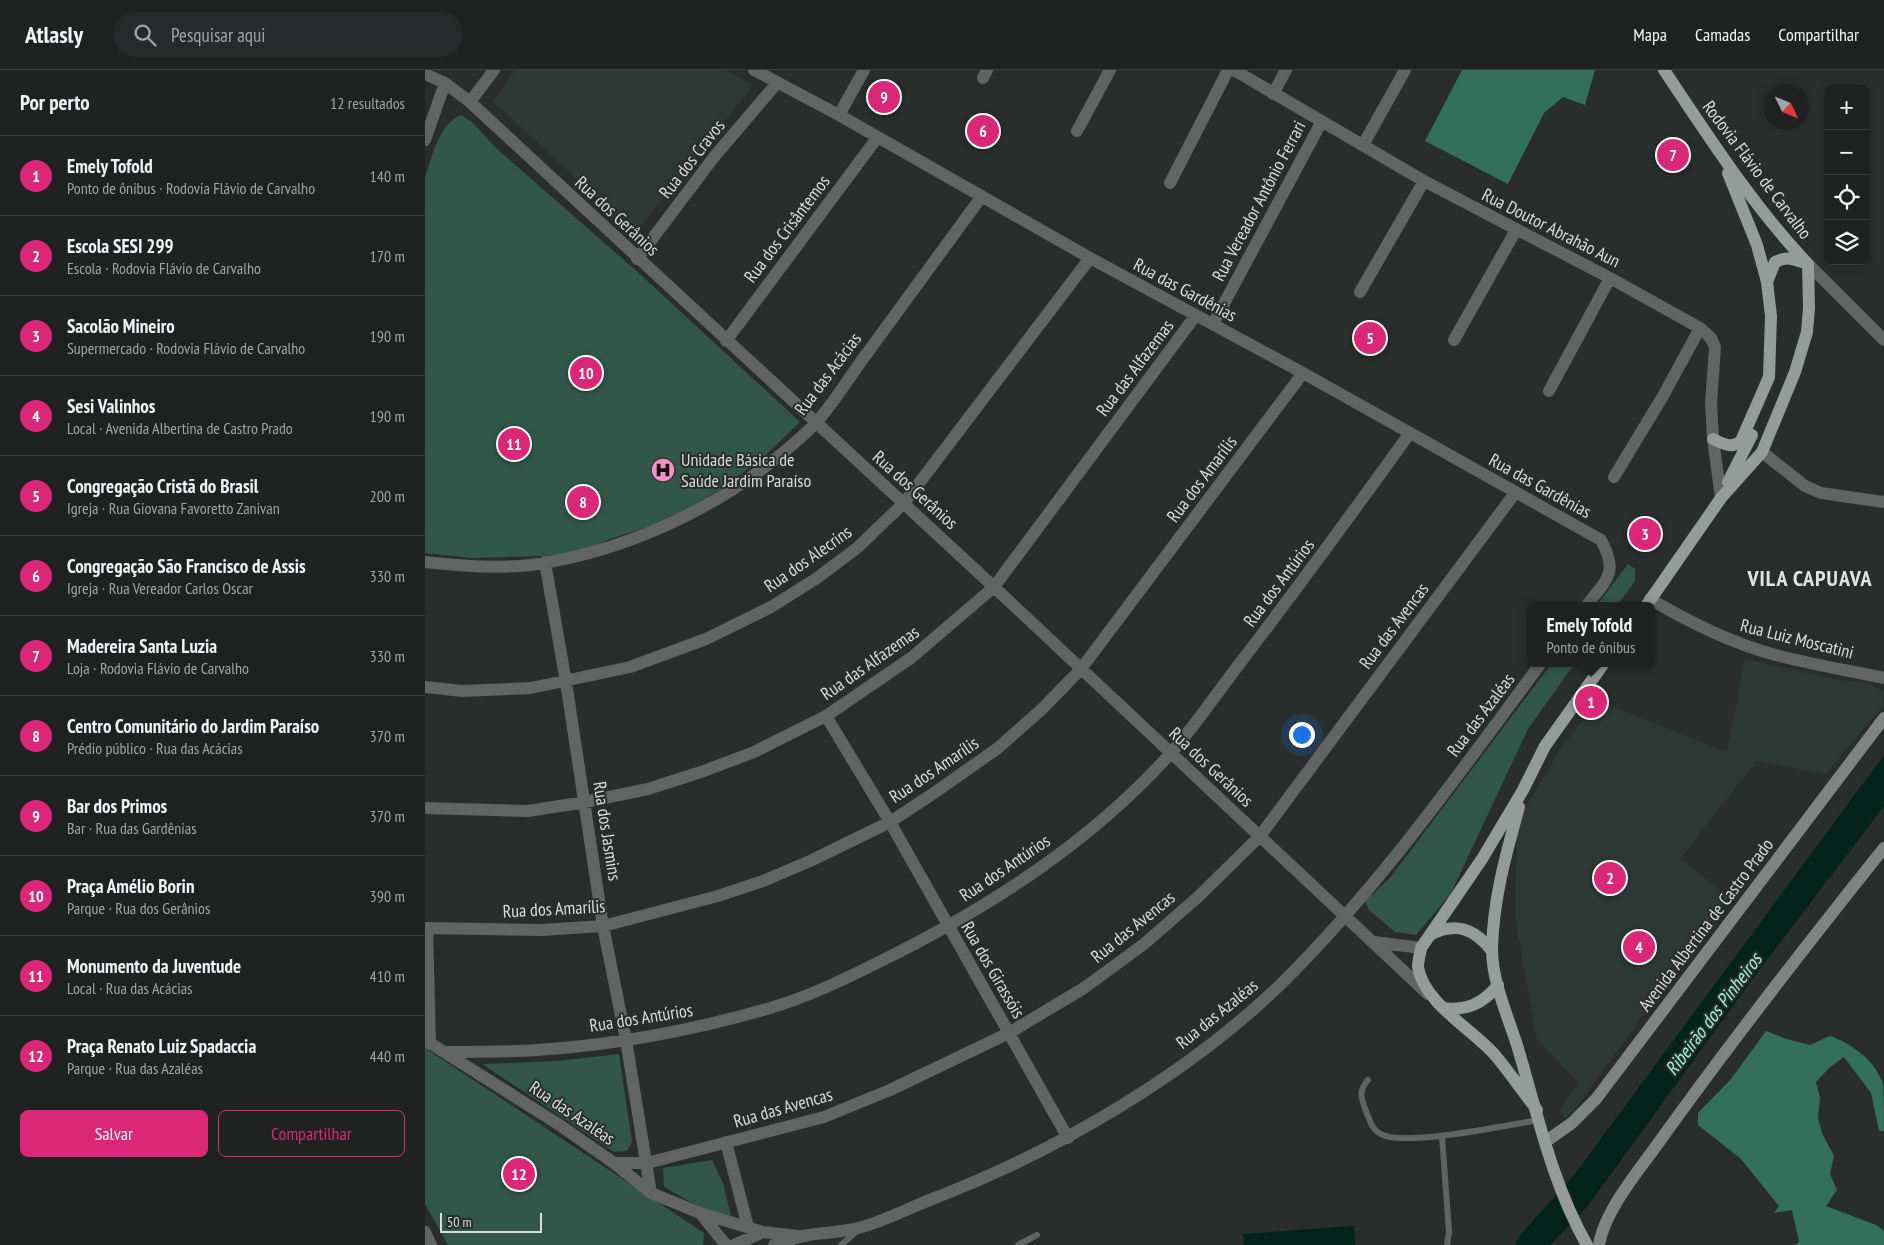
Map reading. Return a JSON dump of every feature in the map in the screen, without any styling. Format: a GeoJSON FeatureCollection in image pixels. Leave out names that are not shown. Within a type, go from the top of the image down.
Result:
{"type":"FeatureCollection","features":[{"type":"Feature","properties":{"kind":"main road","name":"Rodovia Flávio de Carvalho"},"geometry":{"type":"LineString","coordinates":[[1649,602],[1721,498],[1762,452],[1795,372],[1807,332],[1809,308],[1808,264],[1780,234],[1721,154],[1664,70]]}},
{"type":"Feature","properties":{"kind":"main road"},"geometry":{"type":"LineString","coordinates":[[1721,154],[1757,246],[1767,282],[1771,316],[1769,377],[1761,414],[1721,498]]}},
{"type":"Feature","properties":{"kind":"main road"},"geometry":{"type":"LineString","coordinates":[[1767,282],[1775,262],[1788,258],[1808,264]]}},
{"type":"Feature","properties":{"kind":"main road"},"geometry":{"type":"LineString","coordinates":[[1713,440],[1731,446],[1736,446],[1741,441],[1769,377]]}},
{"type":"Feature","properties":{"kind":"main road"},"geometry":{"type":"LineString","coordinates":[[1750,440],[1762,452]]}},
{"type":"Feature","properties":{"kind":"main road"},"geometry":{"type":"LineString","coordinates":[[1538,1115],[1495,1055],[1463,1023],[1443,1008],[1420,974],[1418,964],[1421,948],[1477,866],[1523,790],[1545,746],[1601,667]]}},
{"type":"Feature","properties":{"kind":"main road","name":"Avenida Albertina de Castro Prado"},"geometry":{"type":"LineString","coordinates":[[1545,1142],[1572,1123],[1596,1099],[1884,718]]}},
{"type":"Feature","properties":{"kind":"main road"},"geometry":{"type":"LineString","coordinates":[[1523,790],[1502,867],[1495,911],[1492,951],[1498,985],[1545,1142],[1582,1239]]}},
{"type":"Feature","properties":{"kind":"main road"},"geometry":{"type":"LineString","coordinates":[[1599,1245],[1607,1219],[1691,1099],[1884,848]]}},
{"type":"Feature","properties":{"kind":"main road"},"geometry":{"type":"LineString","coordinates":[[1430,935],[1443,929],[1464,930],[1483,939],[1492,951]]}},
{"type":"Feature","properties":{"kind":"main road"},"geometry":{"type":"LineString","coordinates":[[1443,1008],[1453,1009],[1471,1006],[1490,995],[1498,985]]}},
{"type":"Feature","properties":{"kind":"street"},"geometry":{"type":"LineString","coordinates":[[470,102],[494,70]]}},
{"type":"Feature","properties":{"kind":"street","name":"Rua das Gardênias"},"geometry":{"type":"LineString","coordinates":[[753,70],[839,116],[1090,258],[1303,373],[1601,540],[1610,557],[1609,576],[1589,602]]}},
{"type":"Feature","properties":{"kind":"street"},"geometry":{"type":"LineString","coordinates":[[839,116],[864,70]]}},
{"type":"Feature","properties":{"kind":"street"},"geometry":{"type":"LineString","coordinates":[[1077,131],[1110,70]]}},
{"type":"Feature","properties":{"kind":"street"},"geometry":{"type":"LineString","coordinates":[[1170,183],[1228,70]]}},
{"type":"Feature","properties":{"kind":"street","name":"Rua Doutor Abrahão Aun"},"geometry":{"type":"LineString","coordinates":[[1234,70],[1424,181],[1610,278],[1700,328],[1711,338],[1715,347],[1711,403],[1713,440],[1721,498]]}},
{"type":"Feature","properties":{"kind":"street"},"geometry":{"type":"LineString","coordinates":[[1273,94],[1286,70]]}},
{"type":"Feature","properties":{"kind":"street"},"geometry":{"type":"LineString","coordinates":[[1363,145],[1405,70]]}},
{"type":"Feature","properties":{"kind":"street","name":"Rua dos Gerânios"},"geometry":{"type":"LineString","coordinates":[[425,74],[445,83],[470,102],[637,259],[904,503],[1443,1008]]}},
{"type":"Feature","properties":{"kind":"street"},"geometry":{"type":"LineString","coordinates":[[425,140],[445,83]]}},
{"type":"Feature","properties":{"kind":"street","name":"Rua dos Cravos"},"geometry":{"type":"LineString","coordinates":[[637,259],[714,157],[777,83]]}},
{"type":"Feature","properties":{"kind":"street","name":"Rua Vereador Antônio Ferrari"},"geometry":{"type":"LineString","coordinates":[[1213,324],[1322,121]]}},
{"type":"Feature","properties":{"kind":"street","name":"Rua dos Crisântemos"},"geometry":{"type":"LineString","coordinates":[[726,341],[877,138]]}},
{"type":"Feature","properties":{"kind":"street"},"geometry":{"type":"LineString","coordinates":[[1360,292],[1424,181]]}},
{"type":"Feature","properties":{"kind":"street","name":"Rua das Acácias"},"geometry":{"type":"LineString","coordinates":[[425,562],[465,566],[529,565],[545,562],[628,540],[669,524],[708,504],[773,460],[815,423],[982,196]]}},
{"type":"Feature","properties":{"kind":"street"},"geometry":{"type":"LineString","coordinates":[[1454,340],[1516,230]]}},
{"type":"Feature","properties":{"kind":"street","name":"Rua dos Alecrins"},"geometry":{"type":"LineString","coordinates":[[425,687],[461,691],[531,688],[567,682],[630,667],[707,639],[771,607],[857,548],[904,503],[1090,258]]}},
{"type":"Feature","properties":{"kind":"street"},"geometry":{"type":"LineString","coordinates":[[1808,264],[1884,340]]}},
{"type":"Feature","properties":{"kind":"street"},"geometry":{"type":"LineString","coordinates":[[1549,391],[1610,278]]}},
{"type":"Feature","properties":{"kind":"street","name":"Rua das Alfazemas"},"geometry":{"type":"LineString","coordinates":[[425,808],[528,811],[585,802],[647,789],[704,771],[754,752],[827,716],[911,658],[994,587],[1196,315]]}},
{"type":"Feature","properties":{"kind":"street"},"geometry":{"type":"LineString","coordinates":[[1614,477],[1663,396],[1700,328]]}},
{"type":"Feature","properties":{"kind":"street","name":"Rua dos Amarílis"},"geometry":{"type":"LineString","coordinates":[[426,928],[541,930],[603,926],[718,896],[754,884],[810,861],[890,822],[998,748],[1042,709],[1081,669],[1303,373]]}},
{"type":"Feature","properties":{"kind":"street","name":"Rua dos Antúrios"},"geometry":{"type":"LineString","coordinates":[[446,1052],[538,1050],[626,1040],[708,1024],[773,1007],[837,983],[947,926],[1001,895],[1059,854],[1111,811],[1171,753],[1295,592],[1410,433]]}},
{"type":"Feature","properties":{"kind":"street"},"geometry":{"type":"LineString","coordinates":[[1762,452],[1805,486],[1821,493],[1884,502]]}},
{"type":"Feature","properties":{"kind":"street","name":"Rua das Avencas"},"geometry":{"type":"LineString","coordinates":[[614,1163],[647,1163],[824,1118],[899,1086],[1009,1033],[1084,988],[1144,944],[1198,897],[1260,836],[1515,493]]}},
{"type":"Feature","properties":{"kind":"street","name":"Rua dos Jasmins"},"geometry":{"type":"LineString","coordinates":[[545,562],[567,682],[603,926],[626,1040],[651,1192]]}},
{"type":"Feature","properties":{"kind":"street","name":"Rua Luiz Moscatini"},"geometry":{"type":"LineString","coordinates":[[1655,606],[1733,642],[1772,654],[1884,678]]}},
{"type":"Feature","properties":{"kind":"street","name":"Rua das Azaléas"},"geometry":{"type":"LineString","coordinates":[[781,1244],[800,1237],[861,1227],[977,1181],[1068,1138],[1191,1059],[1236,1024],[1279,985],[1345,917],[1419,827],[1538,667]]}},
{"type":"Feature","properties":{"kind":"street","name":"Rua dos Girassóis"},"geometry":{"type":"LineString","coordinates":[[827,716],[890,822],[1068,1138]]}},
{"type":"Feature","properties":{"kind":"street"},"geometry":{"type":"LineString","coordinates":[[426,928],[428,1042]]}},
{"type":"Feature","properties":{"kind":"street"},"geometry":{"type":"LineString","coordinates":[[1374,942],[1421,948]]}},
{"type":"Feature","properties":{"kind":"street","name":"Rua das Azaléas"},"geometry":{"type":"LineString","coordinates":[[428,1042],[558,1124],[614,1163],[651,1192],[700,1213],[763,1232],[800,1237]]}},
{"type":"Feature","properties":{"kind":"street"},"geometry":{"type":"LineString","coordinates":[[726,1142],[748,1227]]}},
{"type":"Feature","properties":{"kind":"street","name":"Rua das Azaléas"},"geometry":{"type":"LineString","coordinates":[[700,1213],[726,1245]]}},
{"type":"Feature","properties":{"kind":"street"},"geometry":{"type":"LineString","coordinates":[[425,1232],[431,1245]]}},
{"type":"Feature","properties":{"kind":"street"},"geometry":{"type":"LineString","coordinates":[[734,1245],[763,1232]]}},
{"type":"Feature","properties":{"kind":"lane"},"geometry":{"type":"LineString","coordinates":[[1368,1080],[1360,1092],[1372,1126],[1377,1132],[1394,1138],[1442,1136],[1538,1115]]}},
{"type":"Feature","properties":{"kind":"lane"},"geometry":{"type":"LineString","coordinates":[[1442,1136],[1449,1232],[1447,1245]]}},
{"type":"Feature","properties":{"kind":"lane"},"geometry":{"type":"LineString","coordinates":[[841,1245],[861,1227]]}},
{"type":"Feature","properties":{"kind":"lane"},"geometry":{"type":"LineString","coordinates":[[1018,1245],[1037,1235]]}},
{"type":"Feature","properties":{"kind":"shaded area"},"geometry":{"type":"Polygon","coordinates":[[[515,70],[726,70],[753,85],[635,234],[493,101],[515,70]]]}},
{"type":"Feature","properties":{"kind":"shaded area"},"geometry":{"type":"Polygon","coordinates":[[[1462,70],[1595,70],[1585,105],[1563,97],[1544,113],[1508,184],[1425,141],[1462,70]]]}},
{"type":"Feature","properties":{"kind":"shaded area"},"geometry":{"type":"Polygon","coordinates":[[[461,115],[472,122],[495,147],[641,275],[800,422],[766,455],[727,485],[688,509],[647,527],[607,540],[578,555],[471,558],[425,553],[425,177],[442,133],[453,120],[461,115]]]}},
{"type":"Feature","properties":{"kind":"shaded area"},"geometry":{"type":"Polygon","coordinates":[[[1628,564],[1635,569],[1635,581],[1620,602],[1599,602],[1628,564]]]}},
{"type":"Feature","properties":{"kind":"shaded area"},"geometry":{"type":"Polygon","coordinates":[[[1745,659],[1845,681],[1867,682],[1884,692],[1883,706],[1826,774],[1756,761],[1680,859],[1729,897],[1573,1112],[1565,1119],[1560,1110],[1578,1082],[1536,1038],[1515,915],[1517,822],[1560,750],[1598,701],[1727,752],[1745,659]]]}},
{"type":"Feature","properties":{"kind":"shaded area"},"geometry":{"type":"Polygon","coordinates":[[[1549,667],[1572,667],[1528,729],[1451,893],[1416,935],[1395,932],[1369,910],[1365,901],[1390,878],[1549,667]]]}},
{"type":"Feature","properties":{"kind":"shaded area"},"geometry":{"type":"Polygon","coordinates":[[[1766,1031],[1786,1039],[1810,1045],[1830,1036],[1862,1054],[1869,1060],[1879,1075],[1883,1084],[1884,1131],[1879,1131],[1871,1093],[1844,1057],[1830,1067],[1816,1082],[1820,1098],[1818,1118],[1822,1133],[1834,1156],[1830,1174],[1837,1190],[1826,1206],[1876,1225],[1884,1231],[1884,1245],[1795,1245],[1799,1242],[1792,1210],[1774,1213],[1779,1206],[1741,1159],[1698,1125],[1698,1113],[1731,1079],[1766,1031]]]}},
{"type":"Feature","properties":{"kind":"shaded area"},"geometry":{"type":"Polygon","coordinates":[[[425,1048],[704,1233],[703,1245],[448,1245],[425,1204],[425,1048]]]}},
{"type":"Feature","properties":{"kind":"shaded area"},"geometry":{"type":"Polygon","coordinates":[[[619,1054],[632,1142],[627,1151],[614,1152],[482,1064],[558,1061],[619,1054]]]}},
{"type":"Feature","properties":{"kind":"shaded area"},"geometry":{"type":"Polygon","coordinates":[[[712,1160],[723,1183],[731,1216],[719,1218],[664,1187],[663,1168],[712,1160]]]}},
{"type":"Feature","properties":{"kind":"water","name":"Ribeirão dos Pinheiros"},"geometry":{"type":"Polygon","coordinates":[[[1884,755],[1884,806],[1751,981],[1587,1207],[1550,1245],[1515,1245],[1521,1234],[1575,1174],[1884,755]]]}},
{"type":"Feature","properties":{"kind":"water"},"geometry":{"type":"Polygon","coordinates":[[[1354,1226],[1355,1245],[1244,1245],[1243,1234],[1354,1226]]]}},
{"type":"Feature","properties":{"kind":"place","name":"Bar dos Primos"},"geometry":{"type":"Point","coordinates":[884,97]}},
{"type":"Feature","properties":{"kind":"place","name":"Congregação São Francisco de Assis"},"geometry":{"type":"Point","coordinates":[983,131]}},
{"type":"Feature","properties":{"kind":"place","name":"Madereira Santa Luzia"},"geometry":{"type":"Point","coordinates":[1673,155]}},
{"type":"Feature","properties":{"kind":"place","name":"Congregação Cristã do Brasil"},"geometry":{"type":"Point","coordinates":[1370,338]}},
{"type":"Feature","properties":{"kind":"place","name":"Praça Amélio Borin"},"geometry":{"type":"Point","coordinates":[586,373]}},
{"type":"Feature","properties":{"kind":"place","name":"Monumento da Juventude"},"geometry":{"type":"Point","coordinates":[514,444]}},
{"type":"Feature","properties":{"kind":"place","name":"Unidade Básica de Saúde Jardim Paraíso"},"geometry":{"type":"Point","coordinates":[663,470]}},
{"type":"Feature","properties":{"kind":"place","name":"Centro Comunitário do Jardim Paraíso"},"geometry":{"type":"Point","coordinates":[583,502]}},
{"type":"Feature","properties":{"kind":"place","name":"Sacolão Mineiro"},"geometry":{"type":"Point","coordinates":[1645,534]}},
{"type":"Feature","properties":{"kind":"place","name":"Emely Tofold"},"geometry":{"type":"Point","coordinates":[1591,702]}},
{"type":"Feature","properties":{"kind":"place","name":"Escola SESI 299"},"geometry":{"type":"Point","coordinates":[1610,878]}},
{"type":"Feature","properties":{"kind":"place","name":"Sesi Valinhos"},"geometry":{"type":"Point","coordinates":[1639,947]}},
{"type":"Feature","properties":{"kind":"place","name":"Praça Renato Luiz Spadaccia"},"geometry":{"type":"Point","coordinates":[519,1174]}},
{"type":"Feature","properties":{"kind":"district","name":"VILA CAPUAVA"},"geometry":{"type":"Point","coordinates":[1810,578]}}]}
